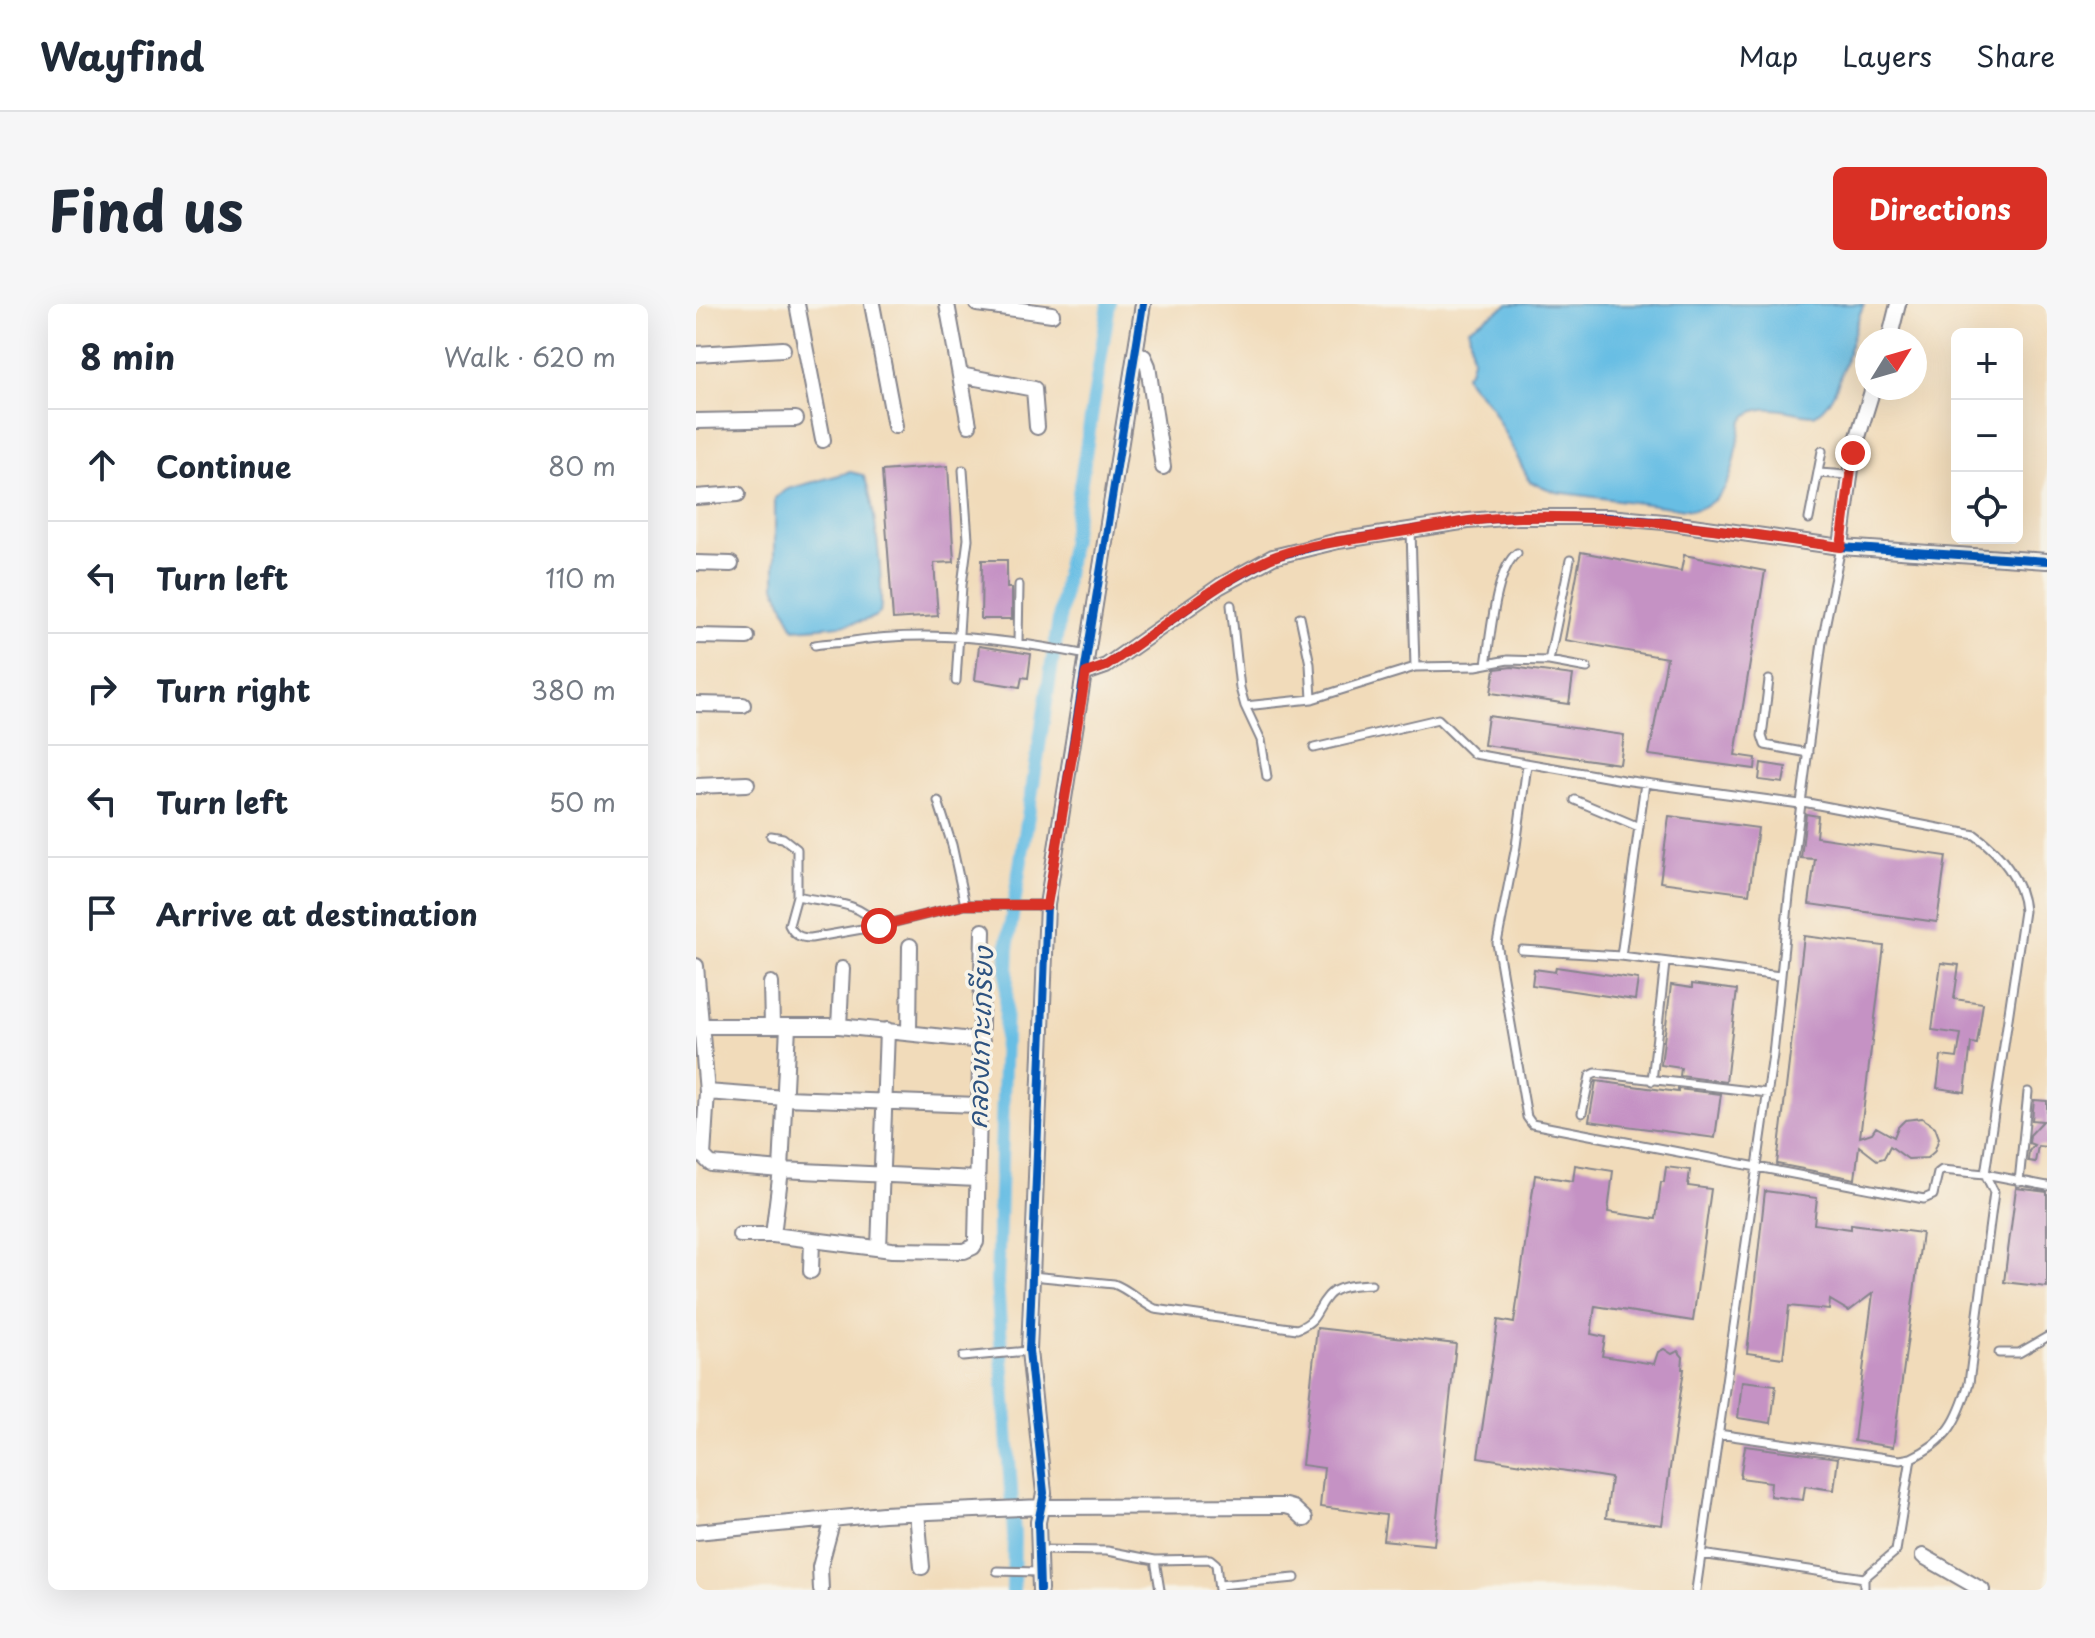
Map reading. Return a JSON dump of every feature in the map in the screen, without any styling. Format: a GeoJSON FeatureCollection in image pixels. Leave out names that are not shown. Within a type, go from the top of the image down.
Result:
{"type":"FeatureCollection","features":[{"type":"Feature","properties":{"kind":"street"},"geometry":{"type":"LineString","coordinates":[[797,304],[823,440]]}},
{"type":"Feature","properties":{"kind":"street"},"geometry":{"type":"LineString","coordinates":[[872,304],[895,426]]}},
{"type":"Feature","properties":{"kind":"street"},"geometry":{"type":"LineString","coordinates":[[947,304],[969,425]]}},
{"type":"Feature","properties":{"kind":"street"},"geometry":{"type":"LineString","coordinates":[[977,304],[1052,314]]}},
{"type":"Feature","properties":{"kind":"street"},"geometry":{"type":"LineString","coordinates":[[1040,1590],[1034,1572],[1039,1550],[1036,1508],[1044,1493],[1023,1352],[1032,1276],[1047,905],[1086,673],[1082,654],[1143,304]]}},
{"type":"Feature","properties":{"kind":"street"},"geometry":{"type":"LineString","coordinates":[[1892,328],[1898,304]]}},
{"type":"Feature","properties":{"kind":"street"},"geometry":{"type":"LineString","coordinates":[[696,354],[783,349]]}},
{"type":"Feature","properties":{"kind":"street"},"geometry":{"type":"LineString","coordinates":[[1136,352],[1144,357],[1148,366],[1163,467]]}},
{"type":"Feature","properties":{"kind":"street"},"geometry":{"type":"LineString","coordinates":[[960,375],[1034,389],[1037,427]]}},
{"type":"Feature","properties":{"kind":"street"},"geometry":{"type":"LineString","coordinates":[[1841,547],[1850,475],[1869,400]]}},
{"type":"Feature","properties":{"kind":"street"},"geometry":{"type":"LineString","coordinates":[[696,421],[796,419]]}},
{"type":"Feature","properties":{"kind":"street"},"geometry":{"type":"LineString","coordinates":[[696,497],[738,494]]}},
{"type":"Feature","properties":{"kind":"street"},"geometry":{"type":"LineString","coordinates":[[1086,673],[1106,666],[1220,586],[1273,557],[1338,541],[1517,517],[1608,517],[1841,547],[2047,561]]}},
{"type":"Feature","properties":{"kind":"street"},"geometry":{"type":"LineString","coordinates":[[696,563],[731,564]]}},
{"type":"Feature","properties":{"kind":"street"},"geometry":{"type":"LineString","coordinates":[[696,636],[747,637]]}},
{"type":"Feature","properties":{"kind":"street"},"geometry":{"type":"LineString","coordinates":[[696,704],[743,705]]}},
{"type":"Feature","properties":{"kind":"street"},"geometry":{"type":"LineString","coordinates":[[696,786],[747,784]]}},
{"type":"Feature","properties":{"kind":"street"},"geometry":{"type":"LineString","coordinates":[[740,1235],[773,1235],[879,1248],[970,1250],[976,1242],[983,931]]}},
{"type":"Feature","properties":{"kind":"street"},"geometry":{"type":"LineString","coordinates":[[909,1033],[910,946]]}},
{"type":"Feature","properties":{"kind":"street"},"geometry":{"type":"LineString","coordinates":[[839,1026],[842,969]]}},
{"type":"Feature","properties":{"kind":"street"},"geometry":{"type":"LineString","coordinates":[[697,976],[707,1092],[700,1137],[703,1156],[711,1164],[977,1179]]}},
{"type":"Feature","properties":{"kind":"street"},"geometry":{"type":"LineString","coordinates":[[771,983],[772,1026]]}},
{"type":"Feature","properties":{"kind":"street"},"geometry":{"type":"LineString","coordinates":[[703,1026],[839,1026],[982,1041]]}},
{"type":"Feature","properties":{"kind":"street"},"geometry":{"type":"LineString","coordinates":[[773,1235],[781,1170],[788,1026]]}},
{"type":"Feature","properties":{"kind":"street"},"geometry":{"type":"LineString","coordinates":[[879,1248],[887,1030]]}},
{"type":"Feature","properties":{"kind":"street"},"geometry":{"type":"LineString","coordinates":[[707,1092],[978,1105]]}},
{"type":"Feature","properties":{"kind":"street"},"geometry":{"type":"LineString","coordinates":[[811,1271],[812,1240]]}},
{"type":"Feature","properties":{"kind":"street"},"geometry":{"type":"LineString","coordinates":[[696,1532],[917,1513],[1036,1508],[1286,1506],[1305,1519]]}},
{"type":"Feature","properties":{"kind":"street"},"geometry":{"type":"LineString","coordinates":[[917,1513],[922,1567]]}},
{"type":"Feature","properties":{"kind":"street"},"geometry":{"type":"LineString","coordinates":[[821,1590],[820,1567],[833,1519]]}},
{"type":"Feature","properties":{"kind":"street"},"geometry":{"type":"LineString","coordinates":[[1923,1556],[1982,1590]]}},
{"type":"Feature","properties":{"kind":"lane"},"geometry":{"type":"LineString","coordinates":[[1809,519],[1822,451]]}},
{"type":"Feature","properties":{"kind":"lane"},"geometry":{"type":"LineString","coordinates":[[956,681],[968,539],[963,470]]}},
{"type":"Feature","properties":{"kind":"lane"},"geometry":{"type":"LineString","coordinates":[[1818,473],[1850,475]]}},
{"type":"Feature","properties":{"kind":"lane"},"geometry":{"type":"LineString","coordinates":[[1411,530],[1415,667]]}},
{"type":"Feature","properties":{"kind":"lane"},"geometry":{"type":"LineString","coordinates":[[1696,1590],[1768,1093],[1822,642],[1841,547]]}},
{"type":"Feature","properties":{"kind":"lane"},"geometry":{"type":"LineString","coordinates":[[1486,664],[1502,575],[1509,559],[1517,553]]}},
{"type":"Feature","properties":{"kind":"lane"},"geometry":{"type":"LineString","coordinates":[[1549,661],[1570,560]]}},
{"type":"Feature","properties":{"kind":"lane"},"geometry":{"type":"LineString","coordinates":[[1018,642],[1019,585]]}},
{"type":"Feature","properties":{"kind":"lane"},"geometry":{"type":"LineString","coordinates":[[1231,605],[1240,688],[1261,740],[1267,777]]}},
{"type":"Feature","properties":{"kind":"lane"},"geometry":{"type":"LineString","coordinates":[[1300,617],[1310,664],[1312,699]]}},
{"type":"Feature","properties":{"kind":"lane"},"geometry":{"type":"LineString","coordinates":[[815,645],[876,636],[959,636],[1018,642],[1082,654]]}},
{"type":"Feature","properties":{"kind":"lane"},"geometry":{"type":"LineString","coordinates":[[1245,706],[1312,699],[1415,667],[1508,660],[1549,661],[1587,668]]}},
{"type":"Feature","properties":{"kind":"lane"},"geometry":{"type":"LineString","coordinates":[[1769,680],[1762,736],[1765,745],[1808,753]]}},
{"type":"Feature","properties":{"kind":"lane"},"geometry":{"type":"LineString","coordinates":[[1314,748],[1438,719],[1474,754],[1645,783],[1801,803],[1975,835],[2005,863],[2023,895],[2020,940],[1985,1174],[1994,1192],[1969,1383],[1962,1407],[1949,1433],[1923,1453],[1900,1460],[1718,1434]]}},
{"type":"Feature","properties":{"kind":"lane"},"geometry":{"type":"LineString","coordinates":[[1527,765],[1516,846],[1497,943],[1527,1117],[1532,1124],[1924,1199],[1933,1195],[1938,1173],[1942,1170],[1985,1174],[2047,1186]]}},
{"type":"Feature","properties":{"kind":"lane"},"geometry":{"type":"LineString","coordinates":[[1621,956],[1645,783]]}},
{"type":"Feature","properties":{"kind":"lane"},"geometry":{"type":"LineString","coordinates":[[1575,800],[1639,827]]}},
{"type":"Feature","properties":{"kind":"lane"},"geometry":{"type":"LineString","coordinates":[[938,801],[952,845],[965,905]]}},
{"type":"Feature","properties":{"kind":"lane"},"geometry":{"type":"LineString","coordinates":[[771,836],[783,838],[797,849],[797,896],[789,925],[792,932],[802,938],[879,926],[965,905],[1047,905]]}},
{"type":"Feature","properties":{"kind":"lane"},"geometry":{"type":"LineString","coordinates":[[797,896],[850,904],[868,914],[879,926]]}},
{"type":"Feature","properties":{"kind":"lane"},"geometry":{"type":"LineString","coordinates":[[1522,950],[1621,956],[1780,976]]}},
{"type":"Feature","properties":{"kind":"lane"},"geometry":{"type":"LineString","coordinates":[[1652,1081],[1665,963]]}},
{"type":"Feature","properties":{"kind":"lane"},"geometry":{"type":"LineString","coordinates":[[1582,1113],[1590,1076],[1596,1073],[1768,1093]]}},
{"type":"Feature","properties":{"kind":"lane"},"geometry":{"type":"LineString","coordinates":[[2019,1182],[2028,1092]]}},
{"type":"Feature","properties":{"kind":"lane"},"geometry":{"type":"LineString","coordinates":[[1032,1276],[1114,1284],[1137,1301],[1155,1309],[1297,1329],[1312,1323],[1329,1294],[1350,1286],[1371,1284]]}},
{"type":"Feature","properties":{"kind":"lane"},"geometry":{"type":"LineString","coordinates":[[1999,1353],[2019,1353],[2047,1337]]}},
{"type":"Feature","properties":{"kind":"lane"},"geometry":{"type":"LineString","coordinates":[[963,1357],[1023,1352]]}},
{"type":"Feature","properties":{"kind":"lane"},"geometry":{"type":"LineString","coordinates":[[1701,1554],[1864,1578],[1896,1551],[1911,1458]]}},
{"type":"Feature","properties":{"kind":"lane"},"geometry":{"type":"LineString","coordinates":[[1039,1550],[1107,1551],[1155,1560],[1210,1559],[1216,1564],[1219,1588],[1295,1578]]}},
{"type":"Feature","properties":{"kind":"lane"},"geometry":{"type":"LineString","coordinates":[[1155,1560],[1160,1590]]}},
{"type":"Feature","properties":{"kind":"lane"},"geometry":{"type":"LineString","coordinates":[[997,1571],[1034,1572]]}},
{"type":"Feature","properties":{"kind":"lane"},"geometry":{"type":"LineString","coordinates":[[1864,1578],[1864,1590]]}},
{"type":"Feature","properties":{"kind":"water"},"geometry":{"type":"Polygon","coordinates":[[[1509,304],[1864,304],[1839,381],[1824,407],[1814,415],[1775,409],[1757,410],[1749,414],[1742,421],[1731,475],[1725,487],[1707,505],[1693,510],[1556,492],[1530,482],[1491,407],[1465,374],[1472,359],[1469,328],[1509,304]]]}},
{"type":"Feature","properties":{"kind":"water"},"geometry":{"type":"Polygon","coordinates":[[[850,472],[863,475],[871,502],[880,564],[880,613],[863,621],[794,629],[775,586],[775,498],[788,489],[850,472]]]}},
{"type":"Feature","properties":{"kind":"building"},"geometry":{"type":"Polygon","coordinates":[[[948,466],[954,562],[934,563],[938,616],[893,619],[882,471],[948,466]]]}},
{"type":"Feature","properties":{"kind":"building"},"geometry":{"type":"Polygon","coordinates":[[[1581,552],[1681,571],[1684,555],[1765,571],[1735,755],[1756,758],[1755,769],[1649,755],[1667,658],[1565,640],[1581,552]]]}},
{"type":"Feature","properties":{"kind":"building"},"geometry":{"type":"Polygon","coordinates":[[[982,560],[1007,560],[1007,588],[1012,588],[1012,619],[981,619],[982,560]]]}},
{"type":"Feature","properties":{"kind":"building"},"geometry":{"type":"Polygon","coordinates":[[[979,646],[1031,654],[1028,678],[1022,677],[1020,687],[975,680],[979,646]]]}},
{"type":"Feature","properties":{"kind":"building"},"geometry":{"type":"Polygon","coordinates":[[[1512,667],[1573,675],[1569,704],[1491,693],[1495,669],[1512,667]]]}},
{"type":"Feature","properties":{"kind":"building"},"geometry":{"type":"Polygon","coordinates":[[[1488,716],[1624,735],[1620,764],[1484,745],[1488,716]]]}},
{"type":"Feature","properties":{"kind":"building"},"geometry":{"type":"Polygon","coordinates":[[[1761,763],[1786,767],[1783,783],[1759,780],[1761,763]]]}},
{"type":"Feature","properties":{"kind":"building"},"geometry":{"type":"Polygon","coordinates":[[[1806,814],[1818,816],[1816,837],[1946,856],[1937,922],[1809,904],[1815,859],[1801,858],[1806,814]]]}},
{"type":"Feature","properties":{"kind":"building"},"geometry":{"type":"Polygon","coordinates":[[[1669,816],[1758,828],[1749,894],[1660,882],[1669,816]]]}},
{"type":"Feature","properties":{"kind":"building"},"geometry":{"type":"Polygon","coordinates":[[[1804,936],[1884,946],[1860,1137],[1872,1133],[1876,1127],[1894,1137],[1905,1120],[1922,1118],[1935,1127],[1939,1138],[1934,1152],[1927,1158],[1908,1159],[1890,1146],[1884,1158],[1877,1160],[1859,1146],[1855,1179],[1777,1164],[1804,936]]]}},
{"type":"Feature","properties":{"kind":"building"},"geometry":{"type":"Polygon","coordinates":[[[1941,963],[1959,965],[1954,999],[1983,1003],[1977,1044],[1971,1043],[1965,1092],[1937,1088],[1941,1056],[1957,1058],[1961,1034],[1932,1030],[1941,963]]]}},
{"type":"Feature","properties":{"kind":"building"},"geometry":{"type":"Polygon","coordinates":[[[1556,967],[1638,979],[1635,1000],[1532,985],[1534,969],[1555,972],[1556,967]]]}},
{"type":"Feature","properties":{"kind":"building"},"geometry":{"type":"Polygon","coordinates":[[[1692,984],[1737,990],[1726,1082],[1680,1076],[1681,1068],[1661,1065],[1671,985],[1692,988],[1692,984]]]}},
{"type":"Feature","properties":{"kind":"building"},"geometry":{"type":"Polygon","coordinates":[[[1596,1081],[1678,1092],[1678,1089],[1721,1094],[1715,1138],[1589,1121],[1596,1081]]]}},
{"type":"Feature","properties":{"kind":"building"},"geometry":{"type":"Polygon","coordinates":[[[2034,1100],[2047,1101],[2047,1147],[2038,1146],[2035,1162],[2028,1161],[2029,1151],[2034,1145],[2029,1143],[2030,1135],[2043,1121],[2032,1120],[2034,1100]]]}},
{"type":"Feature","properties":{"kind":"building"},"geometry":{"type":"Polygon","coordinates":[[[1575,1165],[1613,1171],[1608,1212],[1656,1219],[1666,1167],[1690,1170],[1688,1186],[1711,1189],[1693,1321],[1595,1306],[1591,1334],[1605,1337],[1602,1356],[1654,1364],[1658,1352],[1664,1349],[1672,1354],[1678,1351],[1683,1357],[1684,1369],[1662,1525],[1606,1518],[1611,1478],[1478,1457],[1498,1320],[1514,1323],[1535,1175],[1573,1181],[1575,1165]]]}},
{"type":"Feature","properties":{"kind":"building"},"geometry":{"type":"Polygon","coordinates":[[[2016,1188],[2047,1192],[2047,1287],[2004,1282],[2016,1188]]]}},
{"type":"Feature","properties":{"kind":"building"},"geometry":{"type":"Polygon","coordinates":[[[1765,1191],[1817,1198],[1814,1224],[1851,1229],[1851,1224],[1922,1233],[1893,1447],[1854,1441],[1873,1293],[1849,1311],[1830,1300],[1829,1310],[1789,1306],[1783,1358],[1747,1353],[1765,1191]]]}},
{"type":"Feature","properties":{"kind":"building"},"geometry":{"type":"Polygon","coordinates":[[[1317,1328],[1456,1344],[1434,1545],[1383,1540],[1386,1515],[1320,1507],[1324,1468],[1302,1465],[1317,1328]]]}},
{"type":"Feature","properties":{"kind":"building"},"geometry":{"type":"Polygon","coordinates":[[[1742,1381],[1776,1385],[1771,1423],[1738,1418],[1742,1381]]]}},
{"type":"Feature","properties":{"kind":"building"},"geometry":{"type":"Polygon","coordinates":[[[1745,1446],[1838,1458],[1834,1490],[1805,1486],[1803,1500],[1770,1496],[1771,1482],[1740,1478],[1745,1446]]]}},
{"type":"Feature","properties":{"kind":"waterway","name":"คลองเกาะเกรียง"},"geometry":{"type":"LineString","coordinates":[[1013,1590],[1014,1535],[997,1282],[1008,942],[1109,304]]}},
{"type":"Feature","properties":{"kind":"cycle path"},"geometry":{"type":"LineString","coordinates":[[1040,1590],[1038,1522],[1044,1493],[1029,1351],[1047,905],[1143,304]]}},
{"type":"Feature","properties":{"kind":"cycle path"},"geometry":{"type":"LineString","coordinates":[[1086,673],[1106,666],[1220,586],[1273,557],[1338,541],[1468,521],[1517,517],[1608,517],[1841,547],[2047,561]]}},
{"type":"Feature","properties":{"kind":"route"},"geometry":{"type":"LineString","coordinates":[[879,926],[965,905],[1047,905],[1086,673],[1106,666],[1247,569],[1273,557],[1338,541],[1468,521],[1517,517],[1608,517],[1664,522],[1841,547],[1853,453]]}}]}
